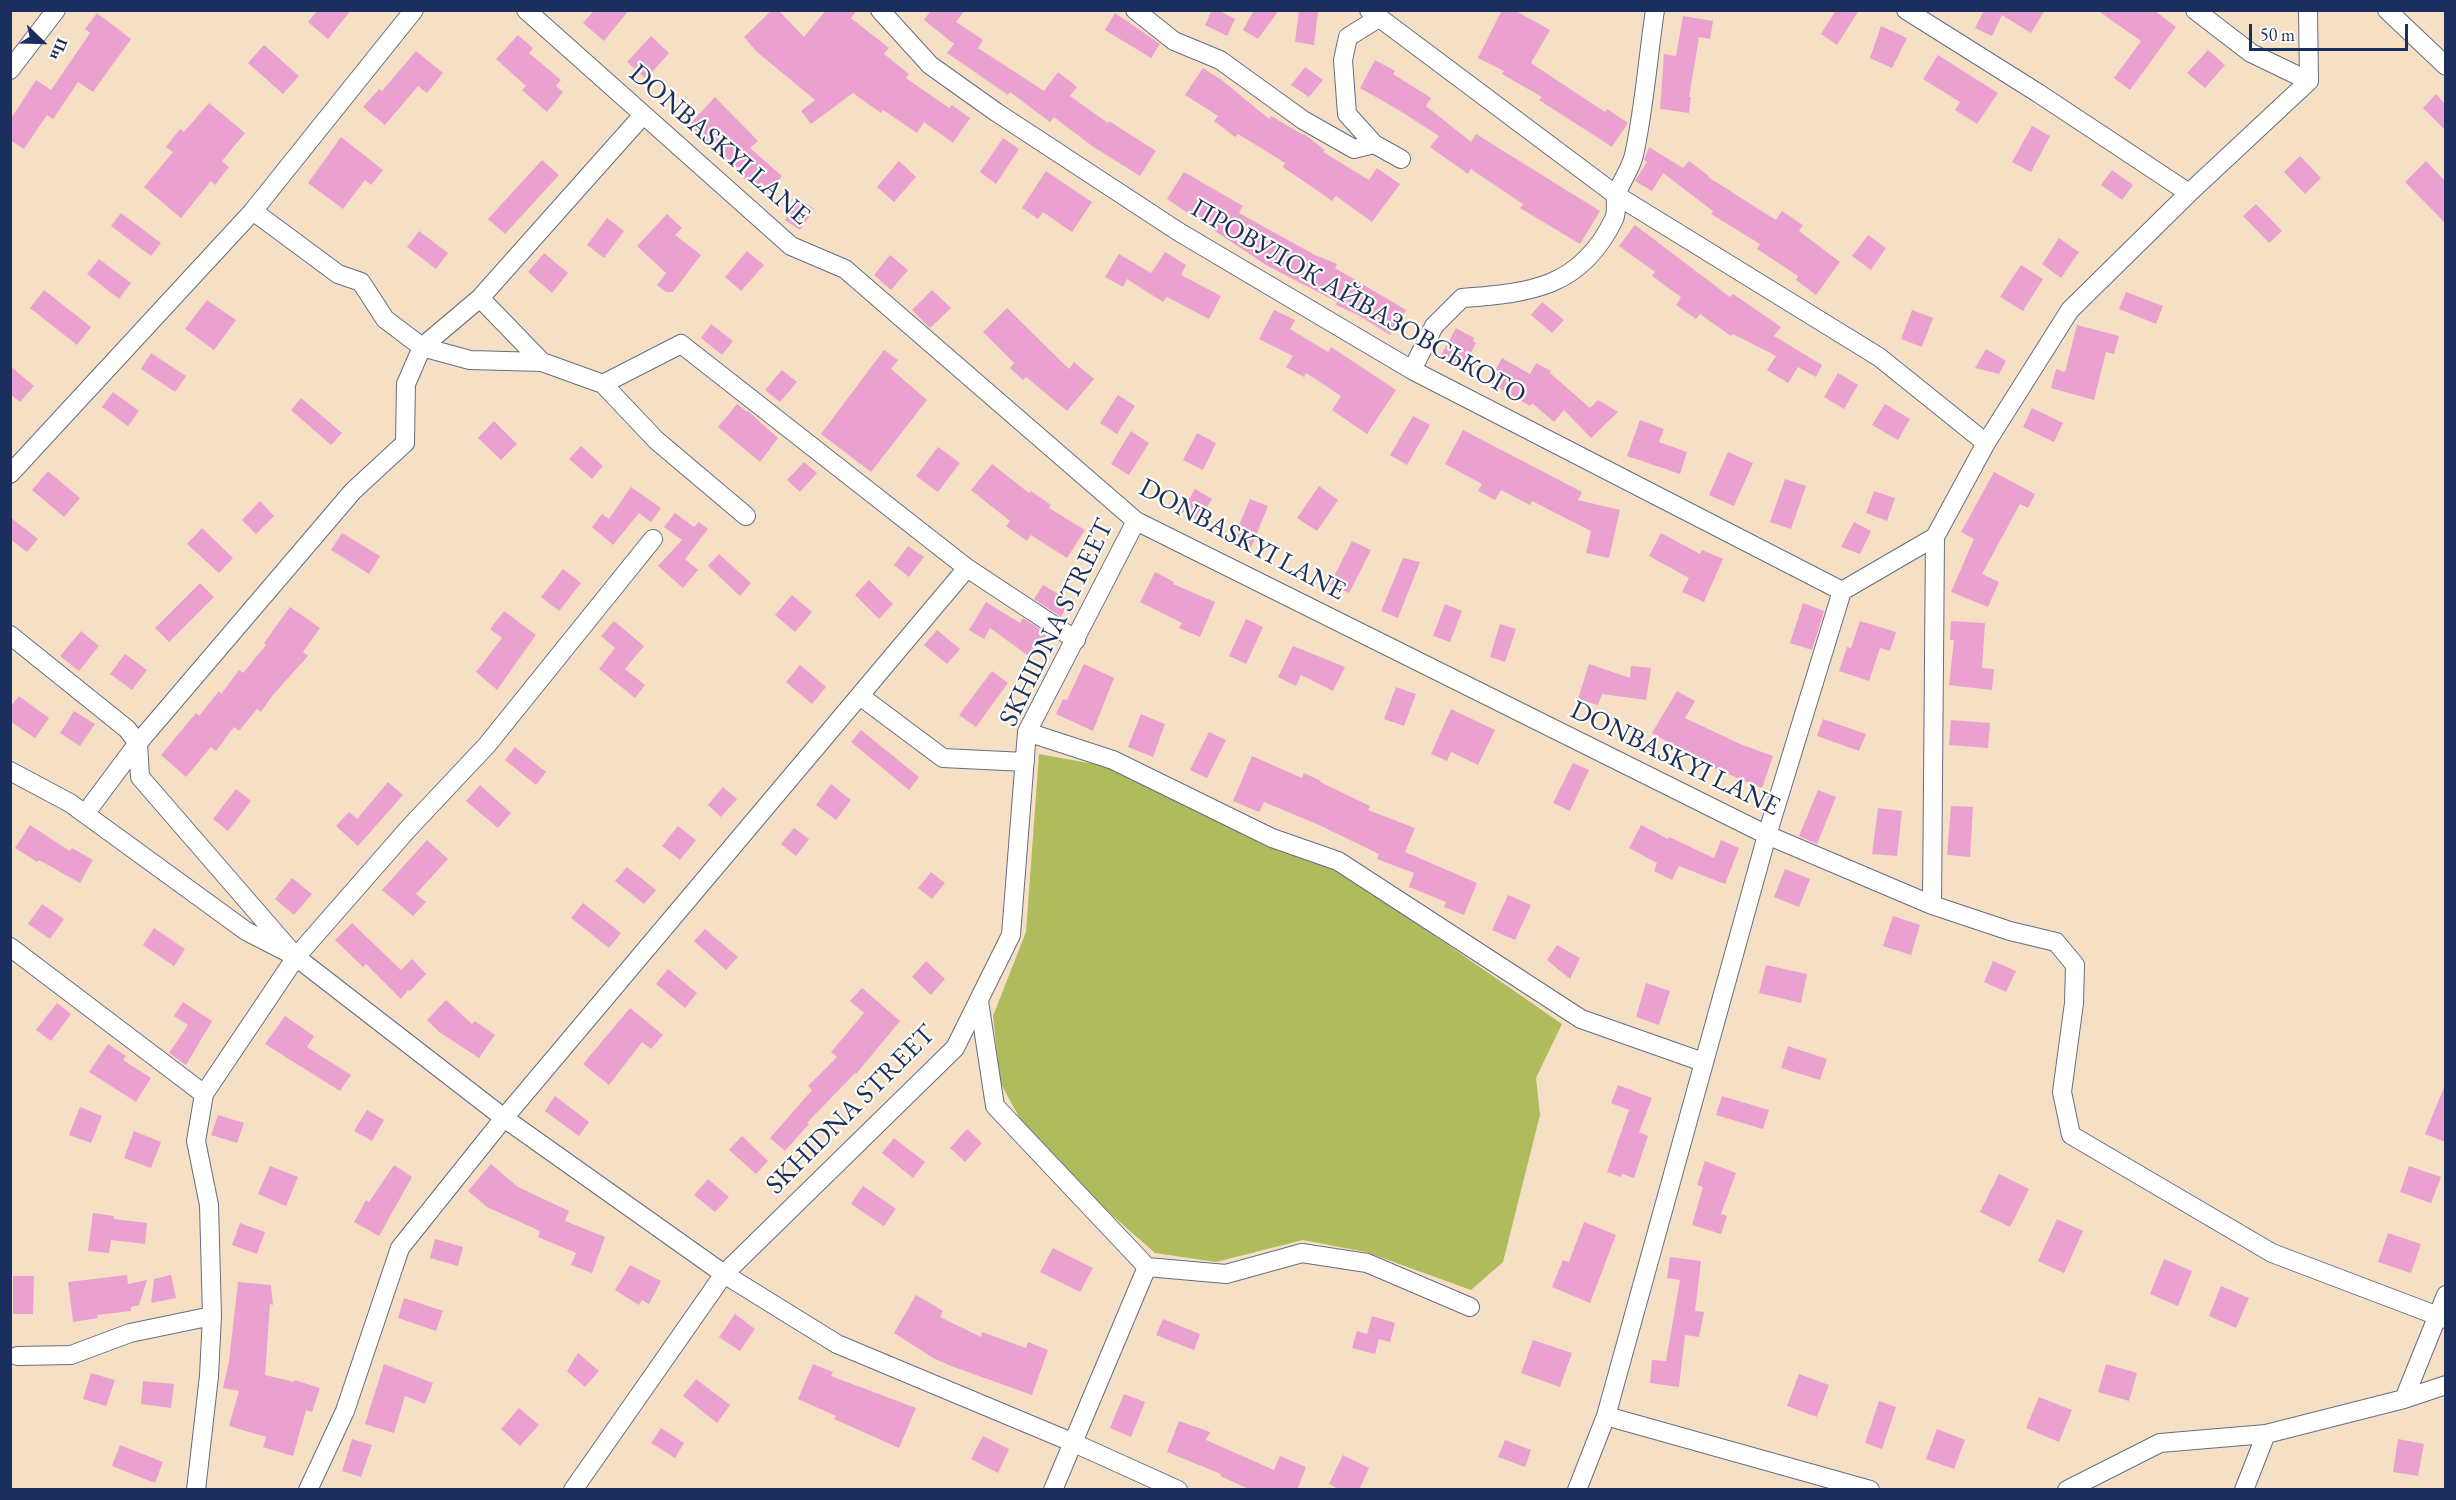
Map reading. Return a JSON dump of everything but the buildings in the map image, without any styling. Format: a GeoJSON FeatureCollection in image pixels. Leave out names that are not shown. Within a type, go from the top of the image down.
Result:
{"type":"FeatureCollection","features":[{"type":"Feature","properties":{"kind":"street"},"geometry":{"type":"LineString","coordinates":[[10,70],[56,10]]}},
{"type":"Feature","properties":{"kind":"street"},"geometry":{"type":"LineString","coordinates":[[10,474],[253,211],[414,10]]}},
{"type":"Feature","properties":{"kind":"street","name":"DONBASKYI LANE"},"geometry":{"type":"LineString","coordinates":[[526,10],[791,246],[845,269],[1136,520],[1767,835],[1932,905],[2010,931],[2056,942],[2075,965],[2074,1003],[2061,1092],[2071,1135],[2271,1253],[2441,1317]]}},
{"type":"Feature","properties":{"kind":"street","name":"ПРОВУЛОК АЙВАЗОВСЬКОГО"},"geometry":{"type":"LineString","coordinates":[[880,10],[930,65],[996,112],[1179,232],[1412,370],[1842,591]]}},
{"type":"Feature","properties":{"kind":"street"},"geometry":{"type":"LineString","coordinates":[[1135,10],[1174,41],[1220,60],[1303,120],[1354,149],[1374,144]]}},
{"type":"Feature","properties":{"kind":"street"},"geometry":{"type":"LineString","coordinates":[[1412,370],[1434,326],[1462,298],[1513,294],[1550,284],[1576,270],[1601,242],[1616,217],[1616,195],[1634,157],[1655,10]]}},
{"type":"Feature","properties":{"kind":"street"},"geometry":{"type":"LineString","coordinates":[[1906,10],[2038,93],[2189,193]]}},
{"type":"Feature","properties":{"kind":"street"},"geometry":{"type":"LineString","coordinates":[[2195,10],[2251,53],[2309,81]]}},
{"type":"Feature","properties":{"kind":"street"},"geometry":{"type":"LineString","coordinates":[[1932,905],[1935,537],[1986,443],[2070,310],[2189,193],[2309,81],[2308,10]]}},
{"type":"Feature","properties":{"kind":"street"},"geometry":{"type":"LineString","coordinates":[[2387,10],[2445,66]]}},
{"type":"Feature","properties":{"kind":"street"},"geometry":{"type":"LineString","coordinates":[[1401,159],[1374,144],[1347,114],[1343,60],[1348,37],[1373,14],[1616,195],[1879,357],[1986,443]]}},
{"type":"Feature","properties":{"kind":"street"},"geometry":{"type":"LineString","coordinates":[[85,814],[138,743],[353,491],[405,443],[406,384],[422,347],[480,298],[643,115]]}},
{"type":"Feature","properties":{"kind":"street"},"geometry":{"type":"LineString","coordinates":[[253,211],[338,274],[361,282],[385,319],[422,347],[470,360],[542,362],[603,384],[656,440],[746,516]]}},
{"type":"Feature","properties":{"kind":"street"},"geometry":{"type":"LineString","coordinates":[[480,298],[542,362]]}},
{"type":"Feature","properties":{"kind":"street"},"geometry":{"type":"LineString","coordinates":[[603,384],[681,344],[967,568],[1076,640]]}},
{"type":"Feature","properties":{"kind":"street","name":"SKHIDNA STREET"},"geometry":{"type":"LineString","coordinates":[[573,1490],[724,1274],[955,1048],[1011,935],[1027,732],[1136,520]]}},
{"type":"Feature","properties":{"kind":"street"},"geometry":{"type":"LineString","coordinates":[[1577,1490],[1606,1416],[1767,835],[1842,591],[1935,537]]}},
{"type":"Feature","properties":{"kind":"street"},"geometry":{"type":"LineString","coordinates":[[196,1490],[209,1377],[212,1316],[209,1205],[196,1141],[204,1094],[296,957],[408,829],[487,746],[653,539]]}},
{"type":"Feature","properties":{"kind":"street"},"geometry":{"type":"LineString","coordinates":[[309,1490],[345,1411],[400,1248],[504,1118],[967,568]]}},
{"type":"Feature","properties":{"kind":"street"},"geometry":{"type":"LineString","coordinates":[[10,635],[127,729],[138,743],[140,777],[296,957]]}},
{"type":"Feature","properties":{"kind":"street"},"geometry":{"type":"LineString","coordinates":[[860,696],[943,758],[1025,762]]}},
{"type":"Feature","properties":{"kind":"street"},"geometry":{"type":"LineString","coordinates":[[1027,732],[1113,760],[1272,838],[1338,861],[1581,1019],[1703,1062]]}},
{"type":"Feature","properties":{"kind":"street"},"geometry":{"type":"LineString","coordinates":[[10,771],[70,803],[246,931],[296,957],[504,1118],[724,1274],[837,1344],[1074,1443],[1178,1490]]}},
{"type":"Feature","properties":{"kind":"street"},"geometry":{"type":"LineString","coordinates":[[10,947],[204,1094]]}},
{"type":"Feature","properties":{"kind":"street"},"geometry":{"type":"LineString","coordinates":[[979,1001],[995,1106],[1147,1267],[1226,1274],[1302,1253],[1367,1263],[1470,1307]]}},
{"type":"Feature","properties":{"kind":"street"},"geometry":{"type":"LineString","coordinates":[[1053,1490],[1147,1267]]}},
{"type":"Feature","properties":{"kind":"street"},"geometry":{"type":"LineString","coordinates":[[2404,1399],[2441,1317],[2445,1295]]}},
{"type":"Feature","properties":{"kind":"street"},"geometry":{"type":"LineString","coordinates":[[17,1356],[71,1355],[130,1333],[212,1316]]}},
{"type":"Feature","properties":{"kind":"street"},"geometry":{"type":"LineString","coordinates":[[2067,1490],[2160,1443],[2265,1434],[2404,1399],[2445,1385]]}},
{"type":"Feature","properties":{"kind":"street"},"geometry":{"type":"LineString","coordinates":[[1606,1416],[1870,1490]]}},
{"type":"Feature","properties":{"kind":"street"},"geometry":{"type":"LineString","coordinates":[[2244,1490],[2265,1434]]}},
{"type":"Feature","properties":{"kind":"green space"},"geometry":{"type":"Polygon","coordinates":[[[1039,754],[1105,766],[1267,843],[1337,868],[1562,1024],[1536,1078],[1540,1115],[1503,1262],[1471,1290],[1366,1252],[1303,1240],[1216,1262],[1155,1253],[1036,1148],[1000,1082],[993,1016],[1026,932],[1039,754]]]}}]}
